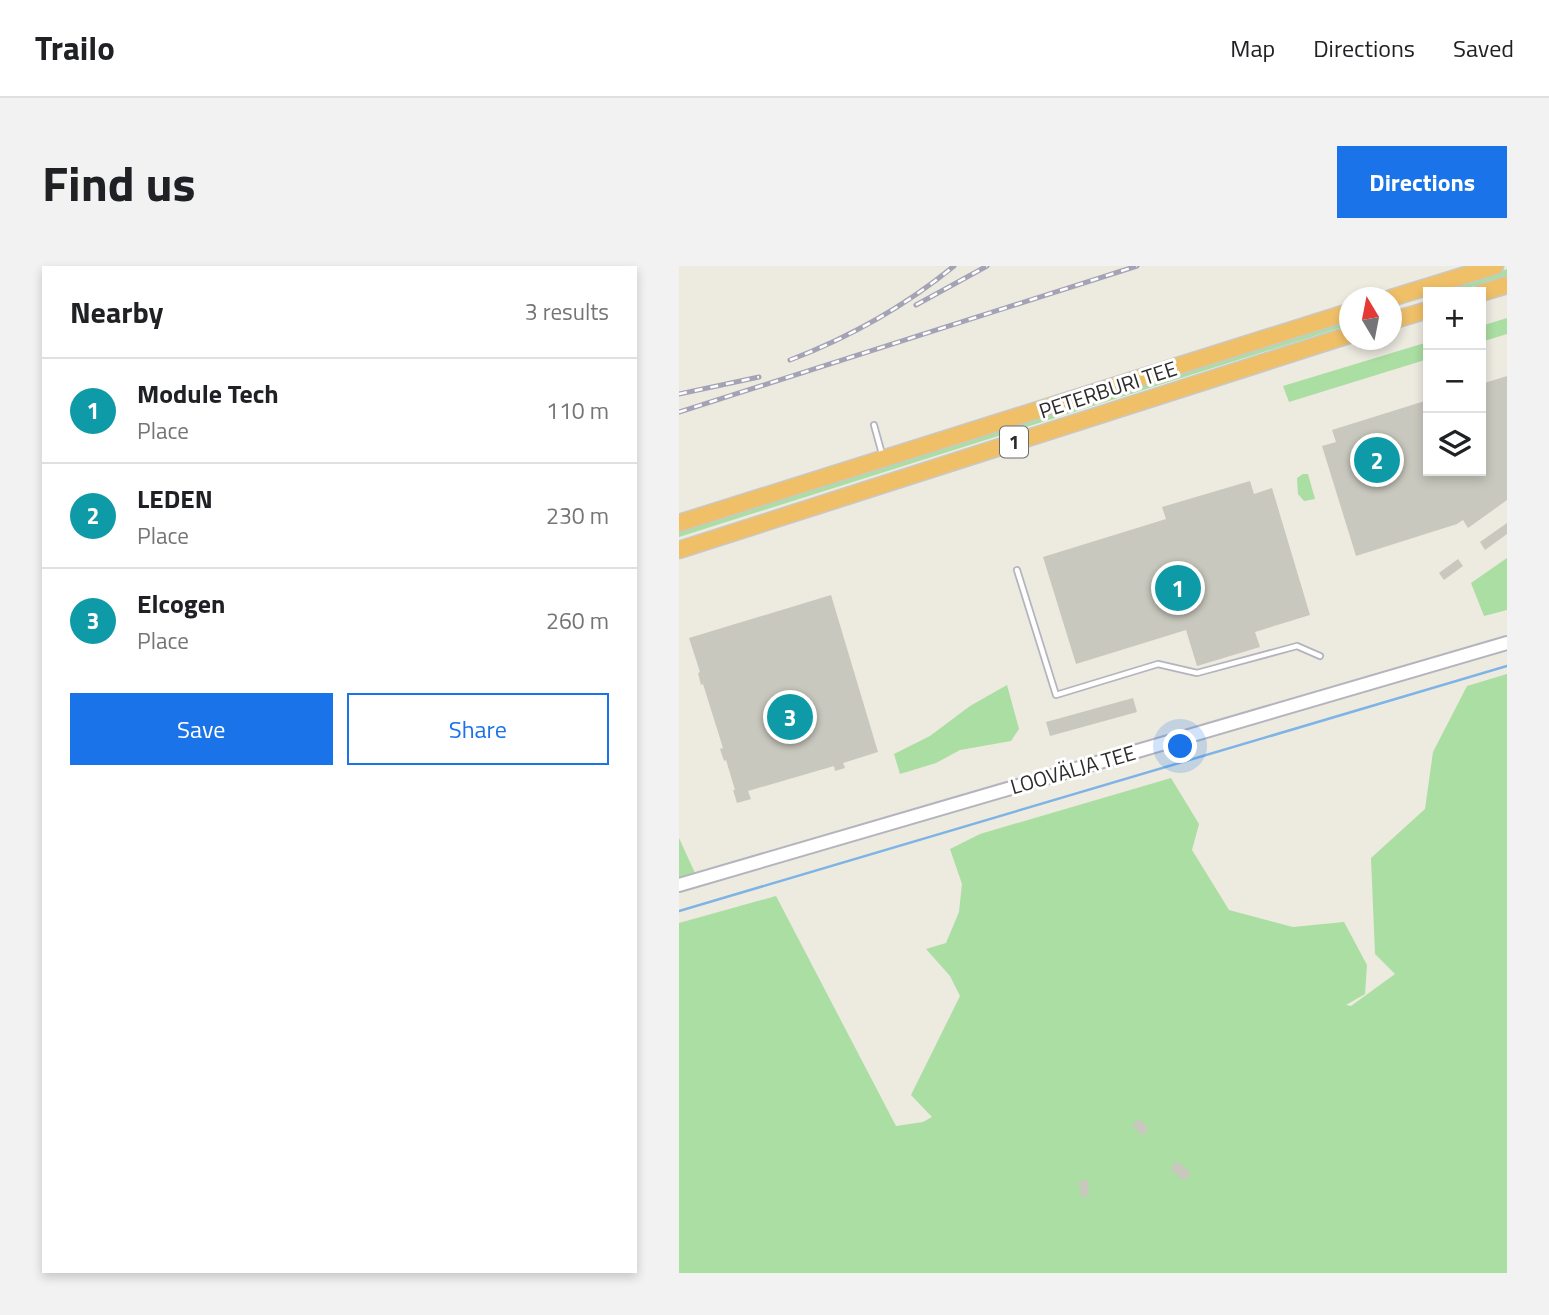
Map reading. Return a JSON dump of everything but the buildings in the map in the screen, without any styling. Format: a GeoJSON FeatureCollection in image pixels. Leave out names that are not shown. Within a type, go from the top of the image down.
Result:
{"type":"FeatureCollection","features":[{"type":"Feature","properties":{"kind":"highway"},"geometry":{"type":"LineString","coordinates":[[1402,296],[1495,266]]}},
{"type":"Feature","properties":{"kind":"highway"},"geometry":{"type":"LineString","coordinates":[[1486,291],[1507,285]]}},
{"type":"Feature","properties":{"kind":"highway"},"geometry":{"type":"LineString","coordinates":[[1402,318],[1423,311]]}},
{"type":"Feature","properties":{"kind":"highway","name":"PETERBURI TEE"},"geometry":{"type":"LineString","coordinates":[[679,523],[1339,315]]}},
{"type":"Feature","properties":{"kind":"highway","name":"PETERBURI TEE"},"geometry":{"type":"LineString","coordinates":[[679,550],[1339,337]]}},
{"type":"Feature","properties":{"kind":"street","name":"LOOVÄLJA TEE"},"geometry":{"type":"LineString","coordinates":[[679,885],[1507,643]]}},
{"type":"Feature","properties":{"kind":"lane"},"geometry":{"type":"LineString","coordinates":[[874,425],[883,458]]}},
{"type":"Feature","properties":{"kind":"lane"},"geometry":{"type":"LineString","coordinates":[[1017,570],[1055,695],[1158,664],[1197,673],[1297,646],[1320,656]]}},
{"type":"Feature","properties":{"kind":"green space"},"geometry":{"type":"Polygon","coordinates":[[[1507,269],[1507,276],[1471,287],[1450,287],[1507,269]]]}},
{"type":"Feature","properties":{"kind":"green space"},"geometry":{"type":"Polygon","coordinates":[[[1507,318],[1507,334],[1486,340],[1486,324],[1507,318]]]}},
{"type":"Feature","properties":{"kind":"green space"},"geometry":{"type":"Polygon","coordinates":[[[1339,322],[1339,328],[679,537],[679,531],[1339,322]]]}},
{"type":"Feature","properties":{"kind":"green space"},"geometry":{"type":"Polygon","coordinates":[[[1423,344],[1423,361],[1289,402],[1283,386],[1423,344]]]}},
{"type":"Feature","properties":{"kind":"green space"},"geometry":{"type":"Polygon","coordinates":[[[1308,474],[1315,499],[1304,501],[1298,494],[1297,478],[1308,474]]]}},
{"type":"Feature","properties":{"kind":"green space"},"geometry":{"type":"Polygon","coordinates":[[[1507,558],[1507,610],[1484,616],[1471,583],[1507,558]]]}},
{"type":"Feature","properties":{"kind":"green space"},"geometry":{"type":"Polygon","coordinates":[[[1507,674],[1507,1273],[679,1273],[679,923],[776,896],[896,1126],[923,1122],[932,1117],[911,1095],[960,996],[950,976],[926,949],[946,943],[959,912],[962,884],[950,849],[980,834],[1171,778],[1199,824],[1192,850],[1229,910],[1293,927],[1344,922],[1367,965],[1365,994],[1346,1005],[1351,1006],[1395,974],[1375,954],[1371,858],[1425,809],[1433,752],[1467,686],[1507,674]]]}},
{"type":"Feature","properties":{"kind":"green space"},"geometry":{"type":"Polygon","coordinates":[[[1007,685],[1019,729],[1011,741],[960,750],[936,763],[900,774],[894,754],[930,736],[970,706],[1007,685]]]}},
{"type":"Feature","properties":{"kind":"green space"},"geometry":{"type":"Polygon","coordinates":[[[679,838],[695,873],[679,878],[679,838]]]}},
{"type":"Feature","properties":{"kind":"waterway"},"geometry":{"type":"LineString","coordinates":[[679,911],[1507,666]]}},
{"type":"Feature","properties":{"kind":"railway"},"geometry":{"type":"LineString","coordinates":[[790,360],[876,320],[916,295],[954,266]]}},
{"type":"Feature","properties":{"kind":"railway"},"geometry":{"type":"LineString","coordinates":[[916,305],[987,266]]}},
{"type":"Feature","properties":{"kind":"railway"},"geometry":{"type":"LineString","coordinates":[[679,412],[1137,266]]}},
{"type":"Feature","properties":{"kind":"railway"},"geometry":{"type":"LineString","coordinates":[[679,394],[759,377]]}},
{"type":"Feature","properties":{"kind":"place","name":"LEDEN"},"geometry":{"type":"Point","coordinates":[1377,460]}},
{"type":"Feature","properties":{"kind":"place","name":"Module Tech"},"geometry":{"type":"Point","coordinates":[1178,588]}},
{"type":"Feature","properties":{"kind":"place","name":"Elcogen"},"geometry":{"type":"Point","coordinates":[790,717]}}]}
